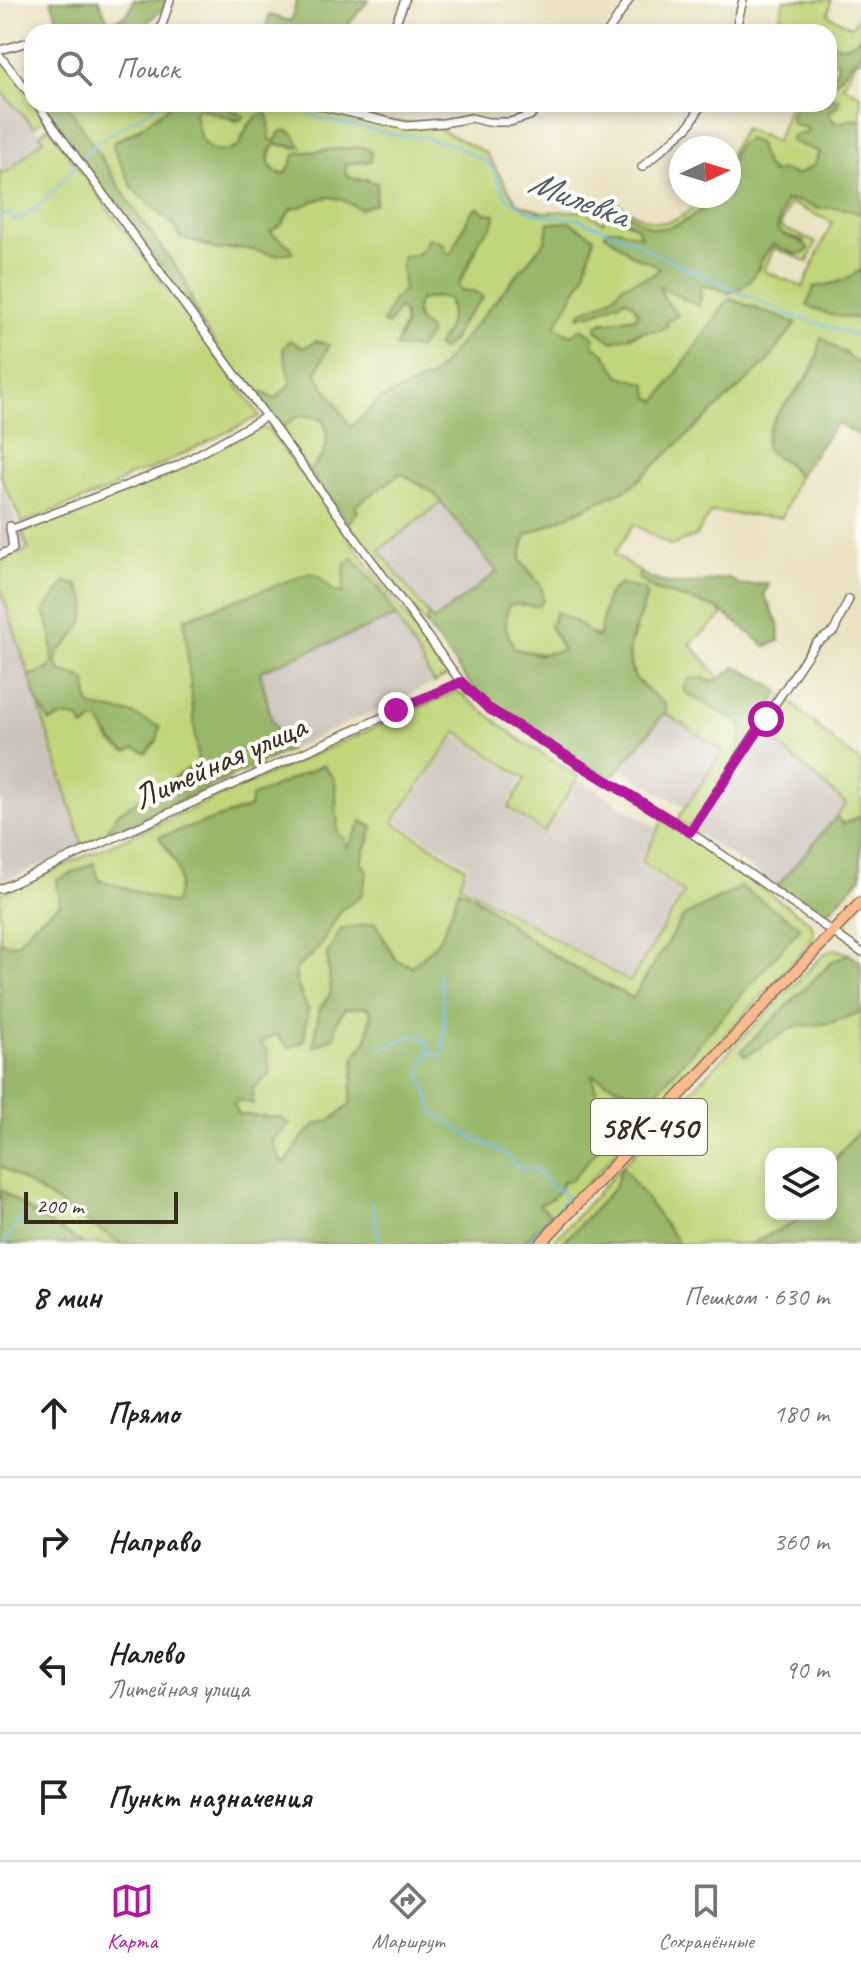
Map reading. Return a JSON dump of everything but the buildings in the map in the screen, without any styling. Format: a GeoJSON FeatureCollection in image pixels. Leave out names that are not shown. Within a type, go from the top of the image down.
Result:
{"type":"FeatureCollection","features":[{"type":"Feature","properties":{"kind":"highway","name":"58К-450"},"geometry":{"type":"LineString","coordinates":[[540,1244],[861,902]]}},
{"type":"Feature","properties":{"kind":"street"},"geometry":{"type":"LineString","coordinates":[[162,24],[170,0]]}},
{"type":"Feature","properties":{"kind":"street"},"geometry":{"type":"LineString","coordinates":[[395,24],[405,0]]}},
{"type":"Feature","properties":{"kind":"street"},"geometry":{"type":"LineString","coordinates":[[613,24],[629,0]]}},
{"type":"Feature","properties":{"kind":"street"},"geometry":{"type":"LineString","coordinates":[[737,24],[743,0]]}},
{"type":"Feature","properties":{"kind":"street"},"geometry":{"type":"LineString","coordinates":[[0,50],[24,43]]}},
{"type":"Feature","properties":{"kind":"street"},"geometry":{"type":"LineString","coordinates":[[0,56],[24,87]]}},
{"type":"Feature","properties":{"kind":"street"},"geometry":{"type":"LineString","coordinates":[[43,112],[461,682],[488,708],[690,832],[861,952]]}},
{"type":"Feature","properties":{"kind":"street"},"geometry":{"type":"LineString","coordinates":[[347,112],[406,126],[471,118],[510,122],[534,112]]}},
{"type":"Feature","properties":{"kind":"street"},"geometry":{"type":"LineString","coordinates":[[642,167],[689,126],[697,112]]}},
{"type":"Feature","properties":{"kind":"street"},"geometry":{"type":"LineString","coordinates":[[0,555],[13,549],[10,528],[177,466],[265,417]]}},
{"type":"Feature","properties":{"kind":"street"},"geometry":{"type":"LineString","coordinates":[[690,832],[808,654],[816,643],[834,631],[849,599]]}},
{"type":"Feature","properties":{"kind":"street","name":"Литейная улица"},"geometry":{"type":"LineString","coordinates":[[0,889],[461,682]]}},
{"type":"Feature","properties":{"kind":"shaded area"},"geometry":{"type":"Polygon","coordinates":[[[0,90],[45,138],[6,174],[0,171],[0,90]]]}},
{"type":"Feature","properties":{"kind":"shaded area"},"geometry":{"type":"Polygon","coordinates":[[[0,480],[29,550],[0,561],[0,480]]]}},
{"type":"Feature","properties":{"kind":"shaded area"},"geometry":{"type":"Polygon","coordinates":[[[442,502],[497,572],[433,622],[379,550],[442,502]]]}},
{"type":"Feature","properties":{"kind":"shaded area"},"geometry":{"type":"Polygon","coordinates":[[[0,586],[83,846],[0,883],[0,586]]]}},
{"type":"Feature","properties":{"kind":"shaded area"},"geometry":{"type":"Polygon","coordinates":[[[397,616],[434,683],[289,750],[272,721],[260,671],[397,616]]]}},
{"type":"Feature","properties":{"kind":"shaded area"},"geometry":{"type":"Polygon","coordinates":[[[665,713],[723,751],[686,808],[620,769],[665,713]]]}},
{"type":"Feature","properties":{"kind":"shaded area"},"geometry":{"type":"Polygon","coordinates":[[[760,729],[847,804],[777,886],[694,831],[760,729]]]}},
{"type":"Feature","properties":{"kind":"shaded area"},"geometry":{"type":"Polygon","coordinates":[[[457,735],[521,779],[505,809],[545,835],[580,780],[657,828],[637,864],[681,893],[630,980],[462,883],[468,865],[396,821],[457,735]]]}},
{"type":"Feature","properties":{"kind":"green space"},"geometry":{"type":"Polygon","coordinates":[[[51,0],[99,0],[108,21],[125,15],[133,0],[168,0],[147,24],[59,24],[51,0]]]}},
{"type":"Feature","properties":{"kind":"green space"},"geometry":{"type":"Polygon","coordinates":[[[297,0],[369,0],[349,24],[267,24],[269,15],[291,21],[297,0]]]}},
{"type":"Feature","properties":{"kind":"green space"},"geometry":{"type":"Polygon","coordinates":[[[784,0],[831,0],[828,15],[852,27],[861,12],[861,36],[842,46],[837,45],[837,24],[778,24],[784,0]]]}},
{"type":"Feature","properties":{"kind":"green space"},"geometry":{"type":"Polygon","coordinates":[[[861,36],[861,52],[837,80],[837,45],[854,42],[861,36]]]}},
{"type":"Feature","properties":{"kind":"green space"},"geometry":{"type":"Polygon","coordinates":[[[861,52],[861,58],[855,62],[843,86],[861,95],[861,121],[841,123],[828,114],[837,112],[837,80],[861,52]]]}},
{"type":"Feature","properties":{"kind":"green space"},"geometry":{"type":"Polygon","coordinates":[[[0,56],[24,84],[24,112],[46,112],[51,119],[43,120],[34,127],[0,90],[0,56]]]}},
{"type":"Feature","properties":{"kind":"green space"},"geometry":{"type":"Polygon","coordinates":[[[46,112],[72,112],[139,217],[184,278],[199,319],[46,112]]]}},
{"type":"Feature","properties":{"kind":"green space"},"geometry":{"type":"Polygon","coordinates":[[[72,112],[161,112],[114,142],[133,189],[176,227],[179,236],[217,250],[242,248],[276,255],[291,247],[270,232],[282,224],[290,210],[332,197],[360,209],[368,179],[353,179],[345,173],[346,164],[362,147],[296,153],[287,172],[277,173],[268,162],[275,144],[296,148],[290,131],[280,132],[275,141],[269,140],[269,116],[248,124],[238,147],[228,151],[208,149],[200,136],[194,112],[215,112],[236,121],[244,116],[236,112],[349,112],[388,121],[432,125],[486,153],[517,203],[542,212],[584,211],[603,222],[614,201],[640,217],[662,222],[671,221],[693,208],[703,208],[678,224],[661,228],[652,228],[630,215],[619,218],[637,227],[641,236],[605,234],[634,256],[660,268],[652,275],[623,285],[610,299],[581,313],[598,312],[625,299],[639,313],[636,317],[601,322],[631,337],[663,327],[677,314],[665,300],[659,286],[685,300],[701,301],[701,286],[730,293],[759,269],[763,255],[774,244],[796,255],[804,241],[780,233],[777,229],[785,201],[794,200],[818,208],[842,208],[861,214],[861,269],[839,282],[814,287],[831,315],[861,319],[861,366],[844,351],[816,359],[771,425],[766,450],[789,465],[798,476],[782,518],[711,512],[696,536],[671,546],[634,524],[614,554],[640,572],[638,578],[653,589],[717,608],[723,615],[690,644],[721,679],[713,682],[702,678],[687,694],[734,717],[742,730],[741,743],[728,772],[695,821],[687,826],[677,820],[723,751],[665,713],[666,706],[634,677],[629,650],[647,595],[628,587],[613,588],[607,596],[599,636],[588,633],[574,620],[550,626],[563,650],[551,653],[515,649],[506,627],[507,610],[509,604],[538,606],[543,601],[535,577],[520,560],[526,535],[631,487],[767,362],[796,323],[729,299],[657,401],[649,397],[647,384],[620,376],[604,353],[554,327],[585,274],[549,223],[545,241],[433,376],[381,399],[351,428],[316,373],[329,345],[303,348],[290,341],[283,349],[291,384],[275,399],[240,382],[199,319],[184,278],[139,217],[72,112]],[[790,203],[780,227],[816,242],[808,262],[774,248],[764,271],[803,287],[832,222],[790,203]],[[478,208],[470,214],[451,255],[427,239],[425,248],[401,266],[406,285],[393,300],[388,325],[399,307],[405,319],[397,339],[420,324],[416,310],[419,300],[444,297],[449,300],[450,319],[441,349],[449,343],[483,298],[458,286],[475,253],[485,213],[478,208]]]}},
{"type":"Feature","properties":{"kind":"green space"},"geometry":{"type":"Polygon","coordinates":[[[161,112],[195,112],[198,131],[205,145],[227,151],[238,147],[251,122],[265,113],[269,116],[270,140],[275,141],[285,130],[294,134],[301,147],[275,144],[272,148],[270,165],[282,175],[287,172],[296,153],[362,147],[371,151],[371,161],[346,164],[345,173],[356,179],[377,183],[375,204],[360,209],[332,197],[290,210],[282,224],[270,232],[291,247],[293,252],[277,255],[242,248],[217,250],[179,237],[176,227],[133,189],[113,147],[114,142],[133,133],[161,112]]]}},
{"type":"Feature","properties":{"kind":"green space"},"geometry":{"type":"Polygon","coordinates":[[[210,112],[236,112],[244,116],[241,120],[210,112]]]}},
{"type":"Feature","properties":{"kind":"green space"},"geometry":{"type":"Polygon","coordinates":[[[787,112],[795,112],[794,125],[809,128],[807,133],[792,136],[819,152],[814,165],[796,175],[782,170],[773,173],[766,166],[757,143],[741,146],[740,136],[744,128],[776,142],[787,112]]]}},
{"type":"Feature","properties":{"kind":"green space"},"geometry":{"type":"Polygon","coordinates":[[[793,112],[829,112],[834,122],[861,121],[861,214],[842,208],[818,208],[794,200],[785,201],[777,229],[809,249],[796,254],[773,244],[752,278],[739,289],[730,293],[716,287],[701,286],[699,306],[659,286],[665,300],[678,315],[660,330],[640,332],[612,342],[596,330],[600,324],[636,317],[638,313],[633,304],[625,299],[579,317],[581,312],[610,299],[623,285],[660,269],[631,254],[605,234],[606,229],[617,229],[641,236],[637,227],[615,214],[629,215],[658,228],[687,220],[705,208],[741,208],[741,143],[748,139],[757,143],[772,173],[782,170],[796,175],[814,165],[819,152],[790,141],[792,136],[807,133],[808,128],[793,125],[793,112]]]}},
{"type":"Feature","properties":{"kind":"green space"},"geometry":{"type":"Polygon","coordinates":[[[48,127],[260,416],[150,470],[130,475],[108,490],[22,523],[0,475],[0,171],[6,173],[44,139],[40,134],[48,127]]]}},
{"type":"Feature","properties":{"kind":"green space"},"geometry":{"type":"Polygon","coordinates":[[[477,207],[485,213],[495,214],[495,219],[481,238],[458,286],[483,298],[462,321],[453,340],[441,349],[436,346],[448,325],[449,300],[431,297],[419,300],[417,320],[429,330],[429,335],[420,348],[395,348],[405,326],[403,311],[399,308],[388,325],[383,323],[393,300],[404,290],[403,256],[419,253],[427,238],[443,243],[446,252],[451,254],[470,214],[477,207]]]}},
{"type":"Feature","properties":{"kind":"green space"},"geometry":{"type":"Polygon","coordinates":[[[570,222],[594,237],[585,274],[555,327],[571,335],[582,328],[595,337],[593,345],[604,353],[620,376],[647,384],[649,397],[657,401],[729,299],[796,323],[767,362],[631,487],[526,535],[520,560],[542,587],[543,601],[538,606],[509,605],[506,628],[515,649],[539,655],[563,650],[550,626],[556,612],[574,620],[595,637],[599,636],[607,596],[619,584],[645,590],[647,595],[632,638],[629,661],[637,680],[666,706],[665,713],[611,779],[478,695],[427,626],[427,613],[433,621],[497,572],[435,494],[401,473],[355,506],[358,511],[348,523],[309,471],[326,449],[324,421],[300,416],[280,430],[240,382],[275,399],[291,384],[283,349],[290,340],[303,348],[316,341],[329,345],[316,373],[351,427],[381,399],[433,376],[545,241],[549,223],[570,222]]]}},
{"type":"Feature","properties":{"kind":"green space"},"geometry":{"type":"Polygon","coordinates":[[[861,269],[861,319],[831,315],[807,306],[814,287],[839,282],[861,269]]]}},
{"type":"Feature","properties":{"kind":"green space"},"geometry":{"type":"Polygon","coordinates":[[[821,337],[861,366],[861,436],[837,423],[798,476],[789,464],[766,450],[767,437],[776,416],[813,368],[821,337]]]}},
{"type":"Feature","properties":{"kind":"green space"},"geometry":{"type":"Polygon","coordinates":[[[310,415],[324,421],[327,443],[324,454],[309,471],[280,430],[294,417],[310,415]]]}},
{"type":"Feature","properties":{"kind":"green space"},"geometry":{"type":"Polygon","coordinates":[[[256,426],[269,430],[449,675],[434,683],[381,590],[345,564],[344,593],[334,593],[320,577],[198,763],[118,813],[109,829],[113,832],[83,846],[37,700],[50,722],[64,716],[99,720],[110,741],[119,748],[89,703],[86,682],[80,677],[61,672],[56,663],[58,652],[66,646],[84,620],[66,582],[44,610],[51,633],[53,663],[48,670],[29,676],[0,586],[0,561],[29,550],[22,531],[171,472],[256,426]]]}},
{"type":"Feature","properties":{"kind":"green space"},"geometry":{"type":"Polygon","coordinates":[[[401,473],[442,502],[379,550],[427,613],[427,626],[348,523],[358,512],[354,506],[401,473]]]}},
{"type":"Feature","properties":{"kind":"green space"},"geometry":{"type":"Polygon","coordinates":[[[353,558],[397,616],[260,671],[272,721],[289,750],[113,832],[108,829],[118,813],[198,763],[184,619],[310,573],[320,577],[334,592],[343,593],[345,564],[353,558]]]}},
{"type":"Feature","properties":{"kind":"green space"},"geometry":{"type":"Polygon","coordinates":[[[640,572],[672,584],[729,578],[740,585],[769,584],[764,595],[778,623],[779,641],[766,646],[717,608],[653,589],[638,578],[640,572]]]}},
{"type":"Feature","properties":{"kind":"green space"},"geometry":{"type":"Polygon","coordinates":[[[66,582],[78,585],[85,598],[86,610],[78,630],[58,652],[56,663],[61,672],[80,677],[86,682],[89,703],[93,707],[130,713],[160,727],[157,741],[146,753],[135,748],[127,752],[122,749],[110,738],[99,720],[92,721],[84,728],[80,719],[72,717],[50,722],[37,700],[29,676],[47,670],[53,663],[51,633],[44,610],[66,582]]]}},
{"type":"Feature","properties":{"kind":"green space"},"geometry":{"type":"Polygon","coordinates":[[[736,667],[780,692],[737,755],[742,730],[739,722],[687,694],[684,688],[690,679],[702,678],[713,682],[736,667]]]}},
{"type":"Feature","properties":{"kind":"green space"},"geometry":{"type":"Polygon","coordinates":[[[457,691],[523,742],[579,776],[544,832],[508,808],[525,779],[457,732],[393,822],[465,867],[460,884],[630,982],[684,893],[641,862],[663,820],[810,922],[814,933],[805,949],[531,1244],[522,1244],[550,1214],[538,1205],[563,1181],[591,1074],[684,916],[633,998],[547,951],[459,889],[439,940],[412,966],[396,960],[375,923],[327,954],[331,993],[319,1010],[314,1046],[336,1036],[336,1022],[345,1009],[366,1007],[371,1012],[367,1040],[355,1057],[350,1105],[331,1120],[315,1125],[286,1163],[277,1156],[272,1141],[288,1124],[281,1118],[238,1114],[233,1103],[241,1099],[251,1086],[259,1044],[308,1010],[297,985],[295,970],[318,949],[341,910],[361,896],[344,838],[338,833],[337,826],[250,807],[160,837],[180,875],[174,904],[99,880],[94,864],[60,904],[35,923],[18,943],[0,941],[0,894],[457,691]]]}},
{"type":"Feature","properties":{"kind":"green space"},"geometry":{"type":"Polygon","coordinates":[[[784,696],[861,762],[861,816],[843,824],[836,817],[846,804],[760,729],[784,696]]]}},
{"type":"Feature","properties":{"kind":"green space"},"geometry":{"type":"Polygon","coordinates":[[[323,765],[335,780],[338,833],[344,838],[347,848],[362,821],[373,827],[361,863],[368,871],[361,896],[341,910],[318,949],[295,970],[297,985],[308,1010],[304,1041],[288,1048],[276,1034],[260,1043],[267,1050],[270,1075],[253,1088],[253,1104],[241,1100],[234,1103],[238,1114],[281,1118],[289,1124],[272,1141],[281,1161],[286,1163],[302,1138],[316,1125],[331,1120],[350,1105],[355,1057],[367,1040],[371,1012],[366,1007],[345,1009],[336,1022],[336,1036],[314,1047],[319,1010],[331,993],[327,954],[341,929],[375,923],[396,960],[412,966],[438,941],[459,889],[561,960],[633,998],[684,916],[741,887],[801,927],[649,1101],[592,1075],[608,1137],[572,1180],[563,1181],[554,1196],[539,1205],[551,1214],[522,1244],[122,1244],[0,1166],[0,941],[18,943],[35,923],[60,904],[57,880],[94,863],[99,880],[174,904],[179,884],[178,868],[159,837],[250,808],[251,797],[323,765]]]}},
{"type":"Feature","properties":{"kind":"green space"},"geometry":{"type":"Polygon","coordinates":[[[861,816],[861,877],[828,912],[814,911],[777,886],[836,817],[843,824],[861,816]]]}},
{"type":"Feature","properties":{"kind":"green space"},"geometry":{"type":"Polygon","coordinates":[[[836,949],[849,954],[832,962],[741,1051],[746,1056],[793,1027],[830,1023],[861,1012],[861,1128],[837,1156],[837,1148],[765,1148],[765,1220],[798,1220],[751,1244],[679,1244],[622,1167],[615,1187],[562,1244],[551,1244],[693,1089],[825,953],[836,949]]]}},
{"type":"Feature","properties":{"kind":"green space"},"geometry":{"type":"Polygon","coordinates":[[[849,954],[861,962],[861,1012],[830,1023],[793,1027],[746,1056],[741,1051],[832,962],[849,954]]]}},
{"type":"Feature","properties":{"kind":"green space"},"geometry":{"type":"Polygon","coordinates":[[[861,1128],[861,1193],[858,1193],[861,1197],[861,1244],[751,1244],[798,1220],[837,1220],[837,1159],[861,1128]]]}},
{"type":"Feature","properties":{"kind":"green space"},"geometry":{"type":"Polygon","coordinates":[[[0,1166],[122,1244],[84,1244],[36,1215],[0,1189],[0,1166]]]}},
{"type":"Feature","properties":{"kind":"green space"},"geometry":{"type":"Polygon","coordinates":[[[622,1166],[679,1244],[562,1244],[615,1187],[622,1166]]]}},
{"type":"Feature","properties":{"kind":"green space"},"geometry":{"type":"Polygon","coordinates":[[[0,1189],[36,1216],[84,1244],[0,1244],[0,1189]]]}},
{"type":"Feature","properties":{"kind":"waterway","name":"Милевка"},"geometry":{"type":"LineString","coordinates":[[81,159],[108,136],[146,112]]}},
{"type":"Feature","properties":{"kind":"waterway","name":"Милевка"},"geometry":{"type":"LineString","coordinates":[[307,112],[324,120],[402,136],[419,136],[456,146],[491,165],[508,199],[529,211],[578,219],[632,240],[785,313],[861,337]]}},
{"type":"Feature","properties":{"kind":"waterway","name":"Милевка"},"geometry":{"type":"LineString","coordinates":[[0,215],[10,214],[14,220],[30,213],[77,164]]}},
{"type":"Feature","properties":{"kind":"waterway"},"geometry":{"type":"LineString","coordinates":[[431,1055],[434,1052],[439,1056],[444,1053],[444,1011],[439,974]]}},
{"type":"Feature","properties":{"kind":"waterway"},"geometry":{"type":"LineString","coordinates":[[380,1048],[420,1036],[430,1046],[421,1072],[433,1112],[469,1136],[506,1154],[518,1167],[535,1169],[553,1189],[560,1190],[567,1198],[525,1244]]}},
{"type":"Feature","properties":{"kind":"waterway"},"geometry":{"type":"LineString","coordinates":[[372,1204],[380,1244]]}},
{"type":"Feature","properties":{"kind":"waterway"},"geometry":{"type":"LineString","coordinates":[[4,1244],[22,1216]]}},
{"type":"Feature","properties":{"kind":"route"},"geometry":{"type":"LineString","coordinates":[[396,710],[461,682],[488,708],[690,832],[766,719]]}}]}
